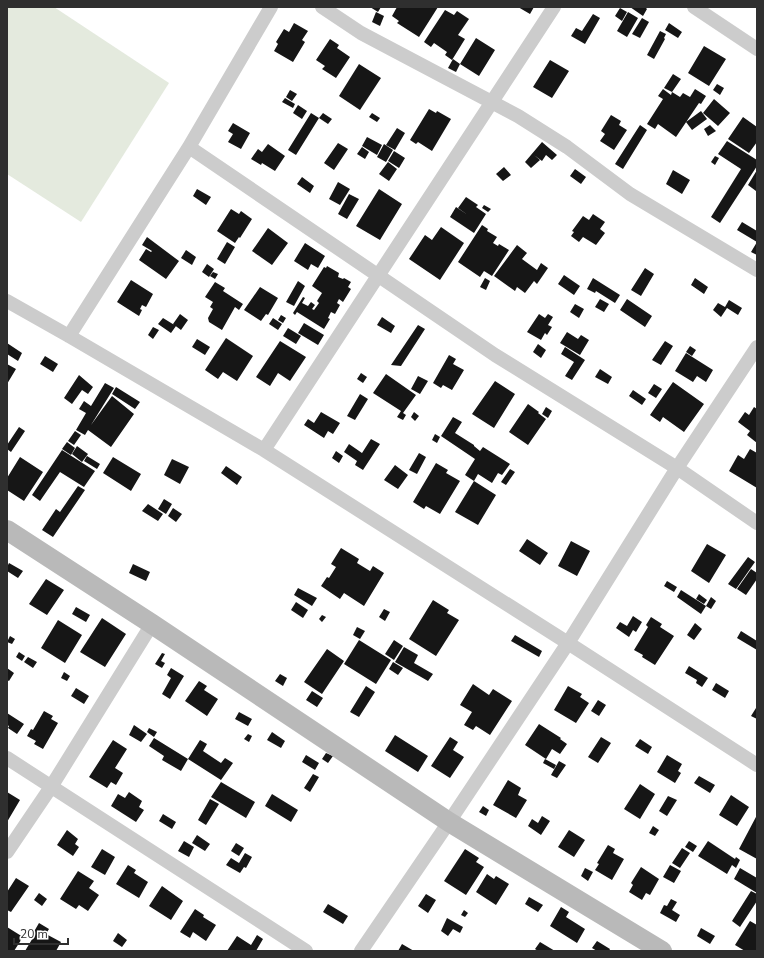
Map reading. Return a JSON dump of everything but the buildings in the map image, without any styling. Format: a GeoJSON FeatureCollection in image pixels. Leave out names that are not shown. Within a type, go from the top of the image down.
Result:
{"type":"FeatureCollection","features":[{"type":"Feature","properties":{"kind":"street"},"geometry":{"type":"LineString","coordinates":[[69,336],[188,147],[271,7]]}},
{"type":"Feature","properties":{"kind":"street"},"geometry":{"type":"LineString","coordinates":[[322,7],[361,33],[518,116],[567,147],[630,194],[757,270]]}},
{"type":"Feature","properties":{"kind":"street"},"geometry":{"type":"LineString","coordinates":[[264,450],[554,7]]}},
{"type":"Feature","properties":{"kind":"street"},"geometry":{"type":"LineString","coordinates":[[694,7],[757,49]]}},
{"type":"Feature","properties":{"kind":"street"},"geometry":{"type":"LineString","coordinates":[[188,147],[495,355],[677,468],[757,522]]}},
{"type":"Feature","properties":{"kind":"street"},"geometry":{"type":"LineString","coordinates":[[7,301],[264,450],[757,765]]}},
{"type":"Feature","properties":{"kind":"street"},"geometry":{"type":"LineString","coordinates":[[361,951],[568,643],[677,468],[757,347]]}},
{"type":"Feature","properties":{"kind":"street"},"geometry":{"type":"LineString","coordinates":[[7,530],[152,624],[449,822],[662,951]]}},
{"type":"Feature","properties":{"kind":"street"},"geometry":{"type":"LineString","coordinates":[[7,852],[152,624]]}},
{"type":"Feature","properties":{"kind":"street"},"geometry":{"type":"LineString","coordinates":[[7,758],[306,951]]}},
{"type":"Feature","properties":{"kind":"shaded area"},"geometry":{"type":"Polygon","coordinates":[[[7,7],[54,7],[169,83],[81,222],[7,174],[7,7]]]}}]}
